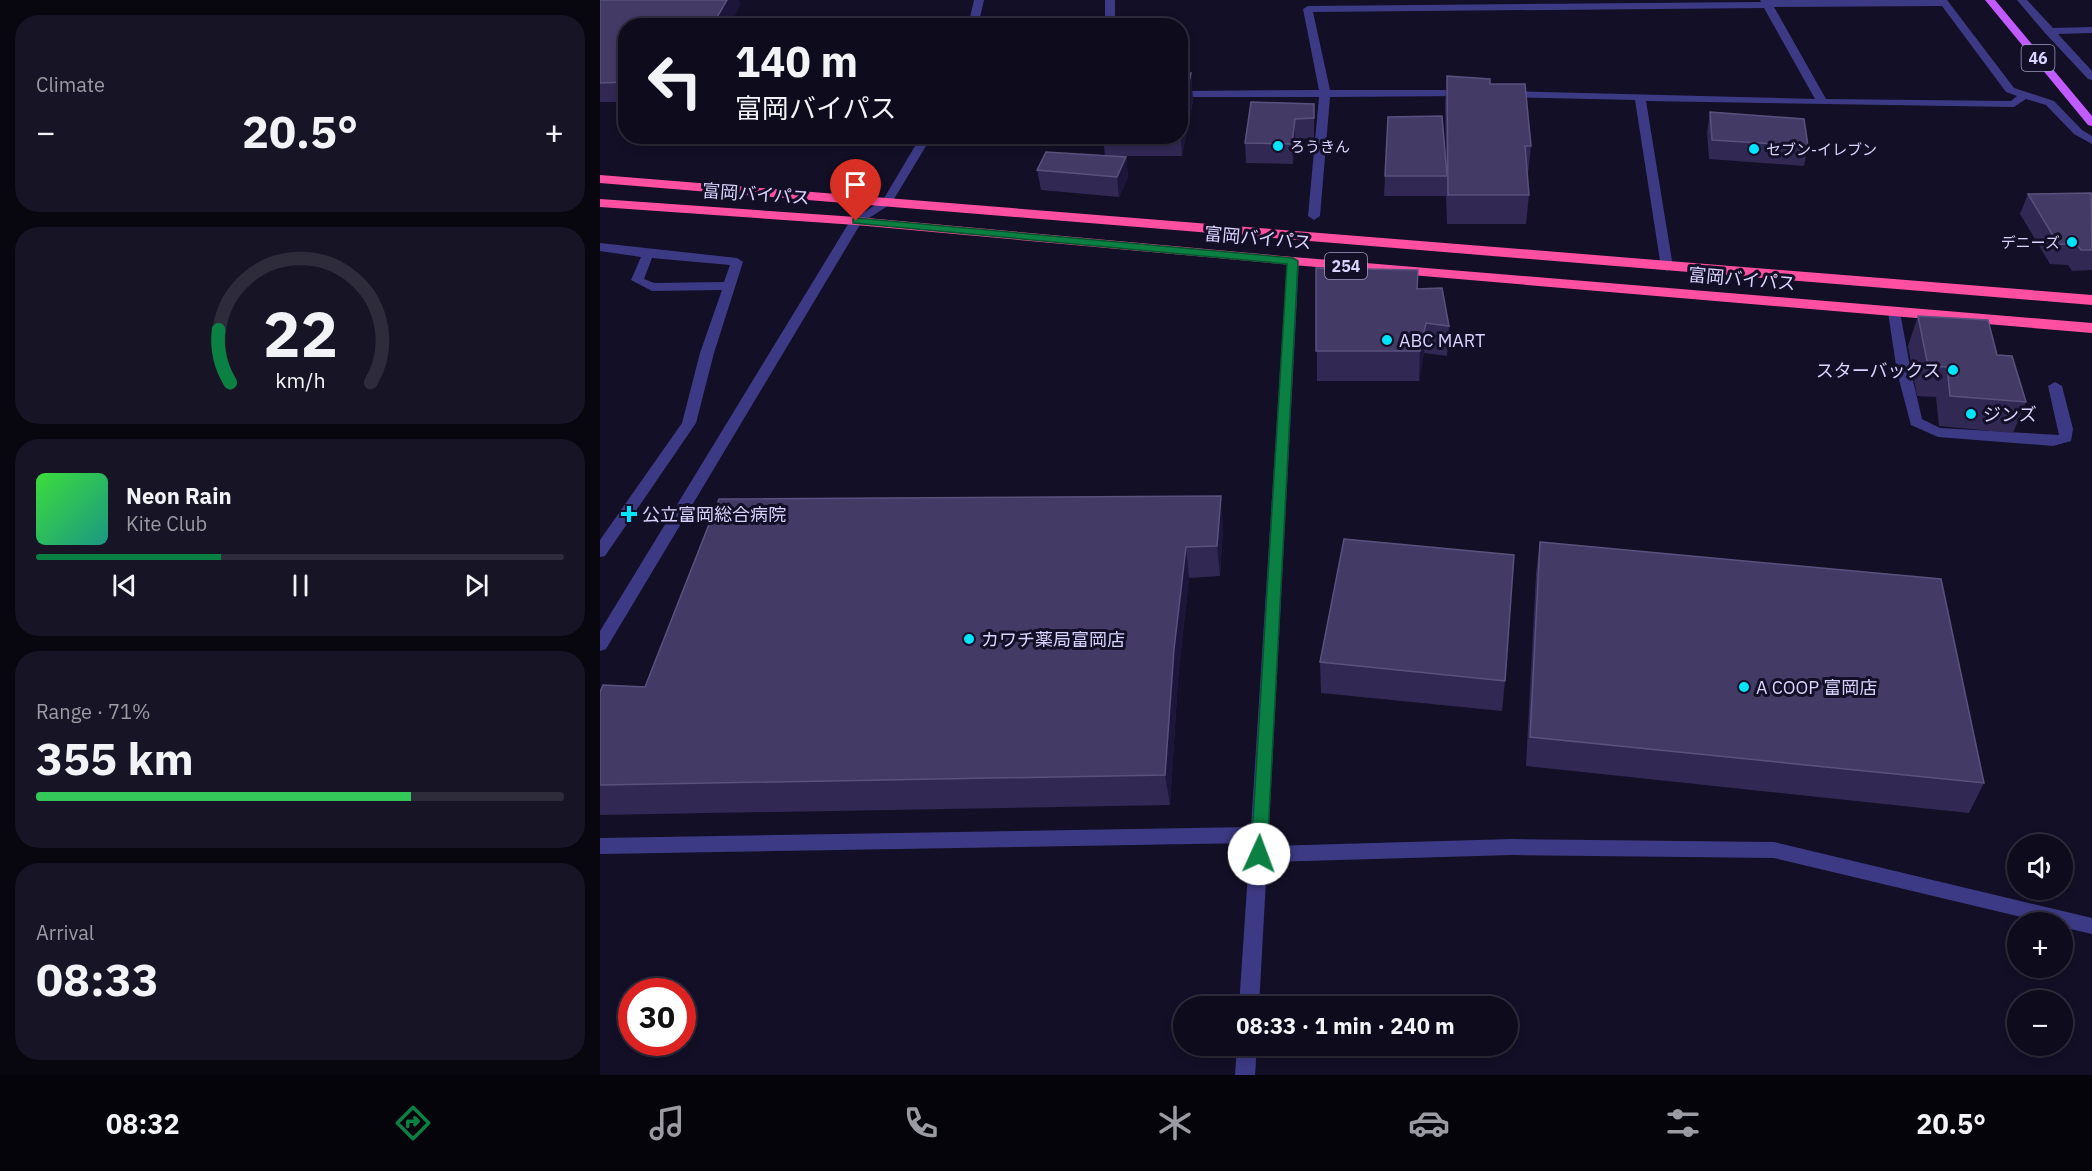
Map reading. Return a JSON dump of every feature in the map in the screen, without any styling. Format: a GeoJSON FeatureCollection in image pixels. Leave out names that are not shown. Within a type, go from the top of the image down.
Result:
{"type":"FeatureCollection","features":[{"type":"Feature","properties":{"kind":"highway","name":"富岡バイパス"},"geometry":{"type":"LineString","coordinates":[[600,179],[2092,300]]}},
{"type":"Feature","properties":{"kind":"highway","name":"富岡バイパス"},"geometry":{"type":"LineString","coordinates":[[600,203],[856,221],[1293,261],[2092,328]]}},
{"type":"Feature","properties":{"kind":"main road","name":"46"},"geometry":{"type":"LineString","coordinates":[[1990,0],[2090,118]]}},
{"type":"Feature","properties":{"kind":"street"},"geometry":{"type":"LineString","coordinates":[[975,18],[979,0]]}},
{"type":"Feature","properties":{"kind":"street"},"geometry":{"type":"LineString","coordinates":[[1110,0],[1110,18]]}},
{"type":"Feature","properties":{"kind":"street"},"geometry":{"type":"LineString","coordinates":[[2022,0],[2092,77]]}},
{"type":"Feature","properties":{"kind":"street"},"geometry":{"type":"LineString","coordinates":[[1766,2],[1822,102]]}},
{"type":"Feature","properties":{"kind":"street"},"geometry":{"type":"LineString","coordinates":[[1314,216],[1325,92],[1308,4],[1943,2],[2010,90],[2050,103],[2078,132],[2092,141]]}},
{"type":"Feature","properties":{"kind":"street"},"geometry":{"type":"LineString","coordinates":[[2048,31],[2092,30]]}},
{"type":"Feature","properties":{"kind":"street"},"geometry":{"type":"LineString","coordinates":[[1188,94],[1475,93]]}},
{"type":"Feature","properties":{"kind":"street"},"geometry":{"type":"LineString","coordinates":[[1499,94],[2014,104],[2024,95]]}},
{"type":"Feature","properties":{"kind":"street"},"geometry":{"type":"LineString","coordinates":[[1640,98],[1667,267]]}},
{"type":"Feature","properties":{"kind":"street"},"geometry":{"type":"LineString","coordinates":[[600,645],[856,221],[887,202],[922,144]]}},
{"type":"Feature","properties":{"kind":"street"},"geometry":{"type":"LineString","coordinates":[[600,247],[736,262],[706,352],[689,423],[600,552]]}},
{"type":"Feature","properties":{"kind":"street"},"geometry":{"type":"LineString","coordinates":[[648,254],[637,280],[652,287],[728,286]]}},
{"type":"Feature","properties":{"kind":"street"},"geometry":{"type":"LineString","coordinates":[[1250,996],[1293,261]]}},
{"type":"Feature","properties":{"kind":"street"},"geometry":{"type":"LineString","coordinates":[[1894,312],[1904,372],[1916,422],[1938,432],[2054,441],[2066,438],[2067,429],[2055,386]]}},
{"type":"Feature","properties":{"kind":"street"},"geometry":{"type":"LineString","coordinates":[[600,846],[1259,844],[1774,850],[2092,926]]}},
{"type":"Feature","properties":{"kind":"street"},"geometry":{"type":"LineString","coordinates":[[1245,1075],[1246,1056]]}},
{"type":"Feature","properties":{"kind":"building"},"geometry":{"type":"Polygon","coordinates":[[[600,0],[727,0],[717,18],[618,18],[618,82],[600,83],[600,0]]]}},
{"type":"Feature","properties":{"kind":"building"},"geometry":{"type":"Polygon","coordinates":[[[1447,76],[1490,79],[1490,84],[1525,84],[1531,146],[1525,146],[1529,195],[1448,195],[1447,76]]]}},
{"type":"Feature","properties":{"kind":"building"},"geometry":{"type":"Polygon","coordinates":[[[1251,102],[1314,104],[1314,118],[1295,119],[1292,144],[1245,143],[1251,102]]]}},
{"type":"Feature","properties":{"kind":"building"},"geometry":{"type":"Polygon","coordinates":[[[1710,112],[1804,119],[1808,146],[1712,140],[1710,112]]]}},
{"type":"Feature","properties":{"kind":"building"},"geometry":{"type":"Polygon","coordinates":[[[1442,116],[1447,176],[1385,176],[1388,117],[1442,116]]]}},
{"type":"Feature","properties":{"kind":"building"},"geometry":{"type":"Polygon","coordinates":[[[1046,152],[1126,157],[1117,177],[1037,170],[1046,152]]]}},
{"type":"Feature","properties":{"kind":"building"},"geometry":{"type":"Polygon","coordinates":[[[2091,193],[2092,250],[2081,250],[2077,245],[2058,244],[2028,194],[2091,193]]]}},
{"type":"Feature","properties":{"kind":"building"},"geometry":{"type":"Polygon","coordinates":[[[1316,268],[1418,270],[1417,289],[1442,288],[1449,326],[1426,323],[1420,351],[1316,351],[1316,268]]]}},
{"type":"Feature","properties":{"kind":"building"},"geometry":{"type":"Polygon","coordinates":[[[1918,316],[1988,320],[1997,355],[2012,356],[2026,402],[1950,396],[1947,367],[1928,366],[1918,316]]]}},
{"type":"Feature","properties":{"kind":"building"},"geometry":{"type":"Polygon","coordinates":[[[1221,496],[1217,546],[1186,547],[1174,649],[1165,775],[600,785],[600,692],[603,685],[645,687],[719,499],[1221,496]]]}},
{"type":"Feature","properties":{"kind":"building"},"geometry":{"type":"Polygon","coordinates":[[[1344,539],[1514,555],[1505,681],[1320,662],[1344,539]]]}},
{"type":"Feature","properties":{"kind":"building"},"geometry":{"type":"Polygon","coordinates":[[[1540,542],[1941,579],[1984,783],[1530,737],[1540,542]]]}},
{"type":"Feature","properties":{"kind":"place","name":"ろうきん"},"geometry":{"type":"Point","coordinates":[1278,146]}},
{"type":"Feature","properties":{"kind":"place","name":"セブン-イレブン"},"geometry":{"type":"Point","coordinates":[1754,149]}},
{"type":"Feature","properties":{"kind":"place","name":"デニーズ"},"geometry":{"type":"Point","coordinates":[2072,242]}},
{"type":"Feature","properties":{"kind":"place","name":"ABC MART"},"geometry":{"type":"Point","coordinates":[1387,340]}},
{"type":"Feature","properties":{"kind":"place","name":"スターバックス"},"geometry":{"type":"Point","coordinates":[1953,370]}},
{"type":"Feature","properties":{"kind":"place","name":"ジンズ"},"geometry":{"type":"Point","coordinates":[1971,414]}},
{"type":"Feature","properties":{"kind":"place","name":"公立富岡総合病院"},"geometry":{"type":"Point","coordinates":[629,514]}},
{"type":"Feature","properties":{"kind":"place","name":"カワチ薬局富岡店"},"geometry":{"type":"Point","coordinates":[969,639]}},
{"type":"Feature","properties":{"kind":"place","name":"A COOP 富岡店"},"geometry":{"type":"Point","coordinates":[1744,687]}},
{"type":"Feature","properties":{"kind":"route"},"geometry":{"type":"LineString","coordinates":[[856,221],[1293,261],[1259,854]]}}]}
